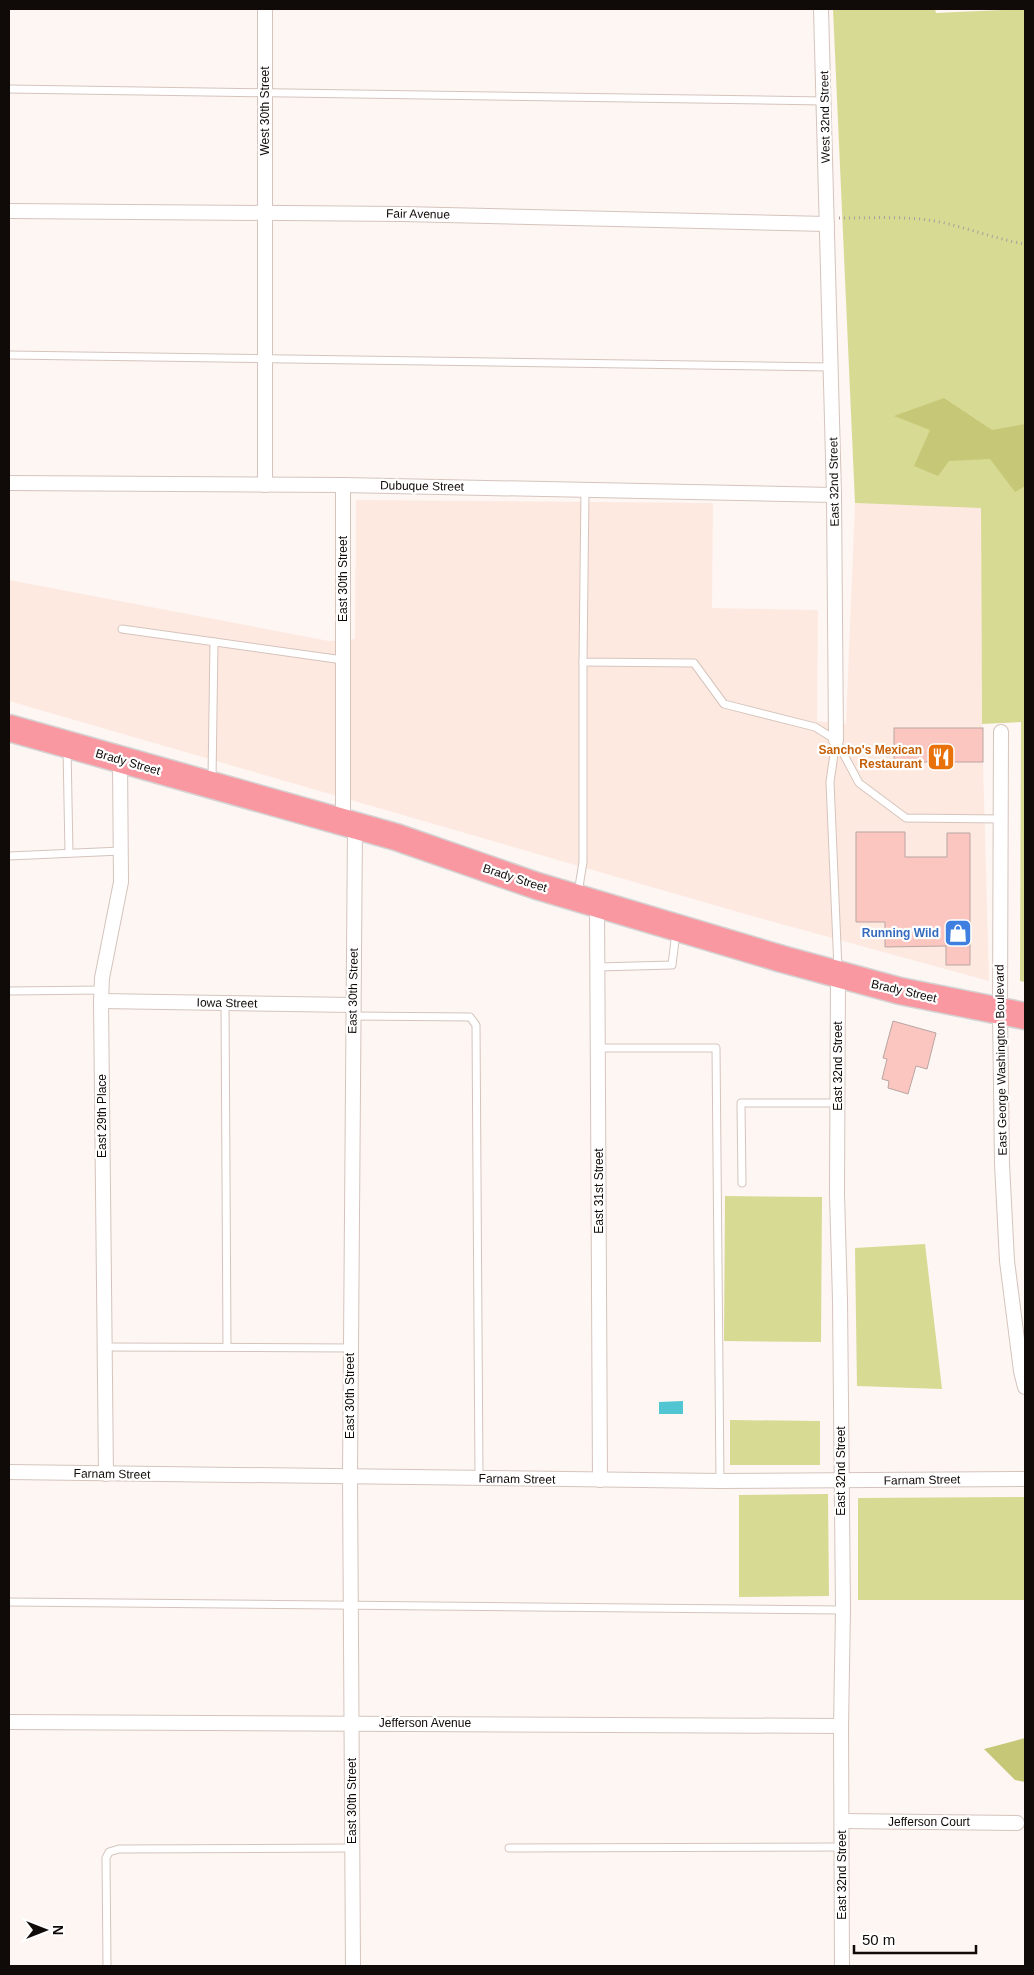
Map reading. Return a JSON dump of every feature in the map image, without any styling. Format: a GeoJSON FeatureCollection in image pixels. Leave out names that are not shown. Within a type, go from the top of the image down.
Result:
{"type":"FeatureCollection","features":[{"type":"Feature","properties":{"kind":"highway","name":"Brady Street"},"geometry":{"type":"LineString","coordinates":[[9,728],[396,837],[537,886],[838,975],[900,991],[1025,1016]]}},
{"type":"Feature","properties":{"kind":"street","name":"West 30th Street"},"geometry":{"type":"LineString","coordinates":[[265,9],[265,213]]}},
{"type":"Feature","properties":{"kind":"street","name":"West 32nd Street"},"geometry":{"type":"LineString","coordinates":[[822,9],[827,221]]}},
{"type":"Feature","properties":{"kind":"street","name":"Fair Avenue"},"geometry":{"type":"LineString","coordinates":[[9,211],[402,214],[827,221]]}},
{"type":"Feature","properties":{"kind":"street"},"geometry":{"type":"LineString","coordinates":[[265,213],[265,485]]}},
{"type":"Feature","properties":{"kind":"street","name":"East 32nd Street"},"geometry":{"type":"LineString","coordinates":[[827,221],[834,495],[836,740]]}},
{"type":"Feature","properties":{"kind":"street","name":"Dubuque Street"},"geometry":{"type":"LineString","coordinates":[[9,483],[343,485],[834,495]]}},
{"type":"Feature","properties":{"kind":"street","name":"East 30th Street"},"geometry":{"type":"LineString","coordinates":[[343,485],[343,660],[353,1010],[350,1476],[353,1966]]}},
{"type":"Feature","properties":{"kind":"street","name":"East George Washington Boulevard"},"geometry":{"type":"LineString","coordinates":[[1001,732],[1000,1011],[1002,1164],[1007,1261],[1021,1371],[1025,1387]]}},
{"type":"Feature","properties":{"kind":"street","name":"East 29th Place"},"geometry":{"type":"LineString","coordinates":[[106,1474],[102,978],[121,882],[120,760]]}},
{"type":"Feature","properties":{"kind":"street","name":"East 31st Street"},"geometry":{"type":"LineString","coordinates":[[587,900],[598,967],[600,1480]]}},
{"type":"Feature","properties":{"kind":"street","name":"East 32nd Street"},"geometry":{"type":"LineString","coordinates":[[838,975],[837,1194],[843,1610],[841,1726],[842,1966]]}},
{"type":"Feature","properties":{"kind":"street","name":"Iowa Street"},"geometry":{"type":"LineString","coordinates":[[102,996],[353,1010]]}},
{"type":"Feature","properties":{"kind":"street","name":"Farnam Street"},"geometry":{"type":"LineString","coordinates":[[9,1472],[720,1481],[1025,1478]]}},
{"type":"Feature","properties":{"kind":"street","name":"Jefferson Avenue"},"geometry":{"type":"LineString","coordinates":[[9,1722],[351,1722],[841,1726]]}},
{"type":"Feature","properties":{"kind":"street","name":"Jefferson Court"},"geometry":{"type":"LineString","coordinates":[[842,1821],[1017,1823]]}},
{"type":"Feature","properties":{"kind":"lane"},"geometry":{"type":"LineString","coordinates":[[9,90],[825,101]]}},
{"type":"Feature","properties":{"kind":"lane"},"geometry":{"type":"LineString","coordinates":[[9,355],[830,367]]}},
{"type":"Feature","properties":{"kind":"lane"},"geometry":{"type":"LineString","coordinates":[[585,490],[584,862],[587,900]]}},
{"type":"Feature","properties":{"kind":"lane"},"geometry":{"type":"LineString","coordinates":[[122,629],[343,660]]}},
{"type":"Feature","properties":{"kind":"lane"},"geometry":{"type":"LineString","coordinates":[[212,786],[214,642]]}},
{"type":"Feature","properties":{"kind":"lane"},"geometry":{"type":"LineString","coordinates":[[584,662],[694,663],[724,704],[815,727],[836,740],[859,783],[906,818],[1001,819]]}},
{"type":"Feature","properties":{"kind":"lane"},"geometry":{"type":"LineString","coordinates":[[836,740],[830,782],[838,975]]}},
{"type":"Feature","properties":{"kind":"lane"},"geometry":{"type":"LineString","coordinates":[[66,744],[70,853]]}},
{"type":"Feature","properties":{"kind":"lane"},"geometry":{"type":"LineString","coordinates":[[9,856],[121,851]]}},
{"type":"Feature","properties":{"kind":"lane"},"geometry":{"type":"LineString","coordinates":[[598,967],[672,965],[677,927]]}},
{"type":"Feature","properties":{"kind":"lane"},"geometry":{"type":"LineString","coordinates":[[9,991],[102,996]]}},
{"type":"Feature","properties":{"kind":"lane"},"geometry":{"type":"LineString","coordinates":[[225,1003],[227,1347]]}},
{"type":"Feature","properties":{"kind":"lane"},"geometry":{"type":"LineString","coordinates":[[353,1010],[470,1017],[476,1025],[479,1478]]}},
{"type":"Feature","properties":{"kind":"lane"},"geometry":{"type":"LineString","coordinates":[[598,1048],[716,1048],[720,1481]]}},
{"type":"Feature","properties":{"kind":"lane"},"geometry":{"type":"LineString","coordinates":[[742,1184],[741,1103],[838,1102]]}},
{"type":"Feature","properties":{"kind":"lane"},"geometry":{"type":"LineString","coordinates":[[104,1347],[351,1348]]}},
{"type":"Feature","properties":{"kind":"lane"},"geometry":{"type":"LineString","coordinates":[[9,1602],[843,1610]]}},
{"type":"Feature","properties":{"kind":"lane"},"geometry":{"type":"LineString","coordinates":[[509,1848],[842,1847]]}},
{"type":"Feature","properties":{"kind":"lane"},"geometry":{"type":"LineString","coordinates":[[107,1966],[106,1858],[109,1852],[118,1849],[352,1848]]}},
{"type":"Feature","properties":{"kind":"path"},"geometry":{"type":"LineString","coordinates":[[827,221],[907,218],[936,222],[1005,241],[1025,244]]}},
{"type":"Feature","properties":{"kind":"shaded area"},"geometry":{"type":"Polygon","coordinates":[[[356,500],[713,503],[712,608],[818,610],[817,721],[846,724],[855,503],[981,507],[982,724],[989,981],[752,916],[9,701],[9,580],[329,641],[355,639],[356,500]]]}},
{"type":"Feature","properties":{"kind":"green space"},"geometry":{"type":"Polygon","coordinates":[[[833,9],[935,9],[936,13],[1025,9],[1025,982],[1020,981],[1021,722],[982,724],[981,508],[855,503],[833,9]]]}},
{"type":"Feature","properties":{"kind":"green space"},"geometry":{"type":"Polygon","coordinates":[[[944,398],[992,430],[1025,424],[1025,486],[1015,492],[990,459],[949,461],[938,476],[914,466],[930,430],[894,416],[944,398]]]}},
{"type":"Feature","properties":{"kind":"green space"},"geometry":{"type":"Polygon","coordinates":[[[725,1196],[822,1197],[821,1342],[724,1341],[725,1196]]]}},
{"type":"Feature","properties":{"kind":"green space"},"geometry":{"type":"Polygon","coordinates":[[[925,1244],[942,1389],[857,1386],[855,1248],[925,1244]]]}},
{"type":"Feature","properties":{"kind":"green space"},"geometry":{"type":"Polygon","coordinates":[[[730,1420],[820,1421],[820,1465],[730,1465],[730,1420]]]}},
{"type":"Feature","properties":{"kind":"green space"},"geometry":{"type":"Polygon","coordinates":[[[828,1494],[829,1596],[739,1597],[739,1495],[828,1494]]]}},
{"type":"Feature","properties":{"kind":"green space"},"geometry":{"type":"Polygon","coordinates":[[[1025,1497],[1025,1600],[858,1600],[858,1498],[1025,1497]]]}},
{"type":"Feature","properties":{"kind":"green space"},"geometry":{"type":"Polygon","coordinates":[[[1025,1738],[1025,1782],[1015,1780],[984,1749],[1025,1738]]]}},
{"type":"Feature","properties":{"kind":"water"},"geometry":{"type":"Polygon","coordinates":[[[683,1401],[683,1414],[659,1414],[659,1402],[683,1401]]]}},
{"type":"Feature","properties":{"kind":"building"},"geometry":{"type":"Polygon","coordinates":[[[894,728],[983,728],[983,762],[894,762],[894,728]]]}},
{"type":"Feature","properties":{"kind":"building"},"geometry":{"type":"Polygon","coordinates":[[[856,832],[905,832],[905,857],[947,857],[947,833],[970,833],[970,965],[946,965],[946,946],[885,947],[885,922],[856,922],[856,832]]]}},
{"type":"Feature","properties":{"kind":"building"},"geometry":{"type":"Polygon","coordinates":[[[893,1021],[936,1033],[927,1069],[916,1066],[908,1094],[888,1088],[889,1081],[882,1079],[887,1059],[883,1058],[893,1021]]]}},
{"type":"Feature","properties":{"kind":"place","name":"Sancho's Mexican Restaurant"},"geometry":{"type":"Point","coordinates":[941,757]}},
{"type":"Feature","properties":{"kind":"place","name":"Running Wild"},"geometry":{"type":"Point","coordinates":[958,933]}}]}
